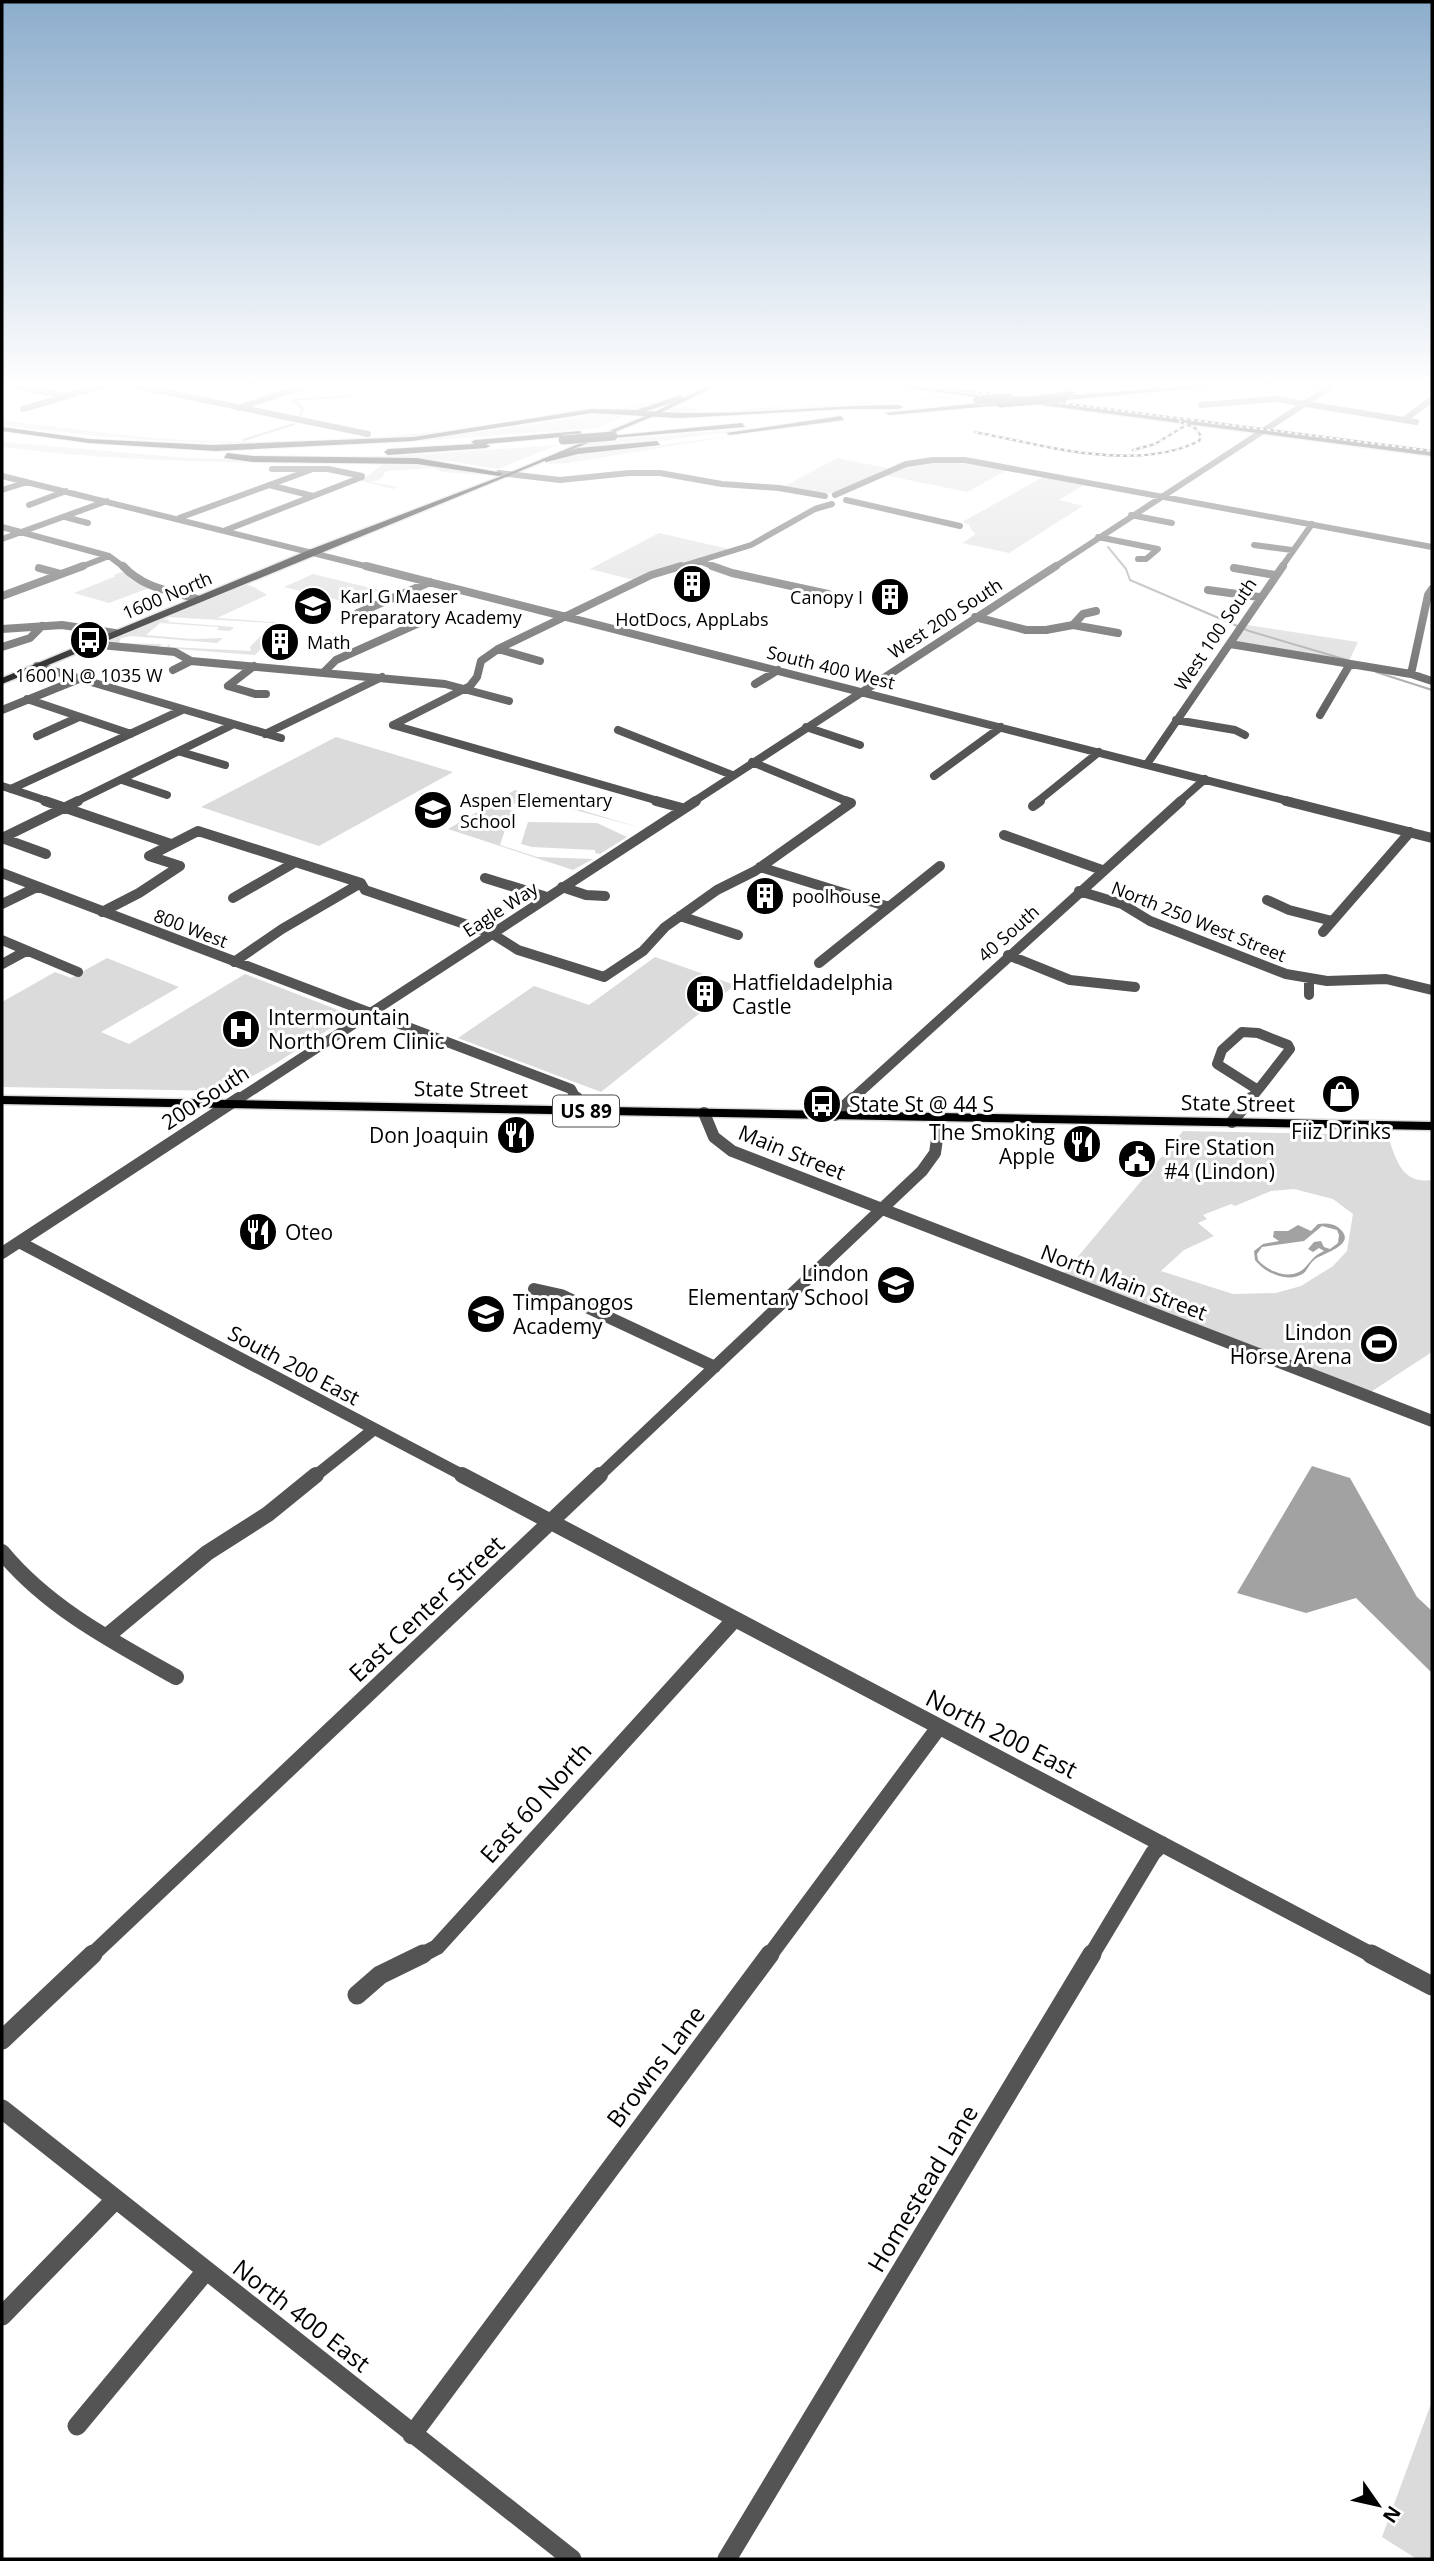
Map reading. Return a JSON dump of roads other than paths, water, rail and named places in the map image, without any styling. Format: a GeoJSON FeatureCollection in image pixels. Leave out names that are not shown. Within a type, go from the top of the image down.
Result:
{"type":"FeatureCollection","features":[{"type":"Feature","properties":{"kind":"main road","name":"1600 North"},"geometry":{"type":"LineString","coordinates":[[2,681],[437,502]]}},
{"type":"Feature","properties":{"kind":"main road","name":"State Street"},"geometry":{"type":"LineString","coordinates":[[2,1100],[1432,1126]]}},
{"type":"Feature","properties":{"kind":"street"},"geometry":{"type":"LineString","coordinates":[[29,505],[38,502]]}},
{"type":"Feature","properties":{"kind":"street"},"geometry":{"type":"LineString","coordinates":[[2,538],[107,502]]}},
{"type":"Feature","properties":{"kind":"street","name":"South 400 West"},"geometry":{"type":"LineString","coordinates":[[110,502],[1432,838]]}},
{"type":"Feature","properties":{"kind":"street"},"geometry":{"type":"LineString","coordinates":[[179,519],[225,502]]}},
{"type":"Feature","properties":{"kind":"street"},"geometry":{"type":"LineString","coordinates":[[225,530],[299,502]]}},
{"type":"Feature","properties":{"kind":"street"},"geometry":{"type":"LineString","coordinates":[[815,509],[820,502]]}},
{"type":"Feature","properties":{"kind":"street"},"geometry":{"type":"LineString","coordinates":[[828,502],[832,503]]}},
{"type":"Feature","properties":{"kind":"street"},"geometry":{"type":"LineString","coordinates":[[682,808],[393,725],[474,682],[481,661],[498,649],[651,575],[751,545],[815,509],[838,502]]}},
{"type":"Feature","properties":{"kind":"street"},"geometry":{"type":"LineString","coordinates":[[849,502],[960,526]]}},
{"type":"Feature","properties":{"kind":"street","name":"West 200 South"},"geometry":{"type":"LineString","coordinates":[[647,831],[1152,502]]}},
{"type":"Feature","properties":{"kind":"street"},"geometry":{"type":"LineString","coordinates":[[1196,502],[1432,547]]}},
{"type":"Feature","properties":{"kind":"street"},"geometry":{"type":"LineString","coordinates":[[1131,515],[1172,523]]}},
{"type":"Feature","properties":{"kind":"street"},"geometry":{"type":"LineString","coordinates":[[65,516],[88,523]]}},
{"type":"Feature","properties":{"kind":"street","name":"West 100 South"},"geometry":{"type":"LineString","coordinates":[[1147,764],[1259,597],[1312,524]]}},
{"type":"Feature","properties":{"kind":"street"},"geometry":{"type":"LineString","coordinates":[[2,527],[109,556],[124,564],[132,576],[146,584],[197,599]]}},
{"type":"Feature","properties":{"kind":"street"},"geometry":{"type":"LineString","coordinates":[[1098,537],[1158,549],[1146,559],[1138,559]]}},
{"type":"Feature","properties":{"kind":"street"},"geometry":{"type":"LineString","coordinates":[[1254,545],[1292,550]]}},
{"type":"Feature","properties":{"kind":"street"},"geometry":{"type":"LineString","coordinates":[[2,596],[109,556]]}},
{"type":"Feature","properties":{"kind":"street"},"geometry":{"type":"LineString","coordinates":[[699,561],[748,577],[828,594]]}},
{"type":"Feature","properties":{"kind":"street"},"geometry":{"type":"LineString","coordinates":[[39,568],[61,575]]}},
{"type":"Feature","properties":{"kind":"street"},"geometry":{"type":"LineString","coordinates":[[1234,568],[1275,575]]}},
{"type":"Feature","properties":{"kind":"street"},"geometry":{"type":"LineString","coordinates":[[358,613],[430,582]]}},
{"type":"Feature","properties":{"kind":"street"},"geometry":{"type":"LineString","coordinates":[[1411,674],[1428,594],[1432,589]]}},
{"type":"Feature","properties":{"kind":"street"},"geometry":{"type":"LineString","coordinates":[[1208,590],[1259,597]]}},
{"type":"Feature","properties":{"kind":"street"},"geometry":{"type":"LineString","coordinates":[[2,591],[10,593]]}},
{"type":"Feature","properties":{"kind":"street"},"geometry":{"type":"LineString","coordinates":[[1073,625],[1083,614],[1096,611]]}},
{"type":"Feature","properties":{"kind":"street"},"geometry":{"type":"LineString","coordinates":[[975,617],[1026,630],[1046,630],[1073,625],[1118,633]]}},
{"type":"Feature","properties":{"kind":"street"},"geometry":{"type":"LineString","coordinates":[[324,672],[331,664],[419,623],[416,619]]}},
{"type":"Feature","properties":{"kind":"street"},"geometry":{"type":"LineString","coordinates":[[2,629],[13,625],[62,625],[115,634]]}},
{"type":"Feature","properties":{"kind":"street"},"geometry":{"type":"LineString","coordinates":[[2,647],[20,644],[40,632],[42,626]]}},
{"type":"Feature","properties":{"kind":"street"},"geometry":{"type":"LineString","coordinates":[[90,644],[175,652],[191,661],[445,684],[509,701]]}},
{"type":"Feature","properties":{"kind":"street"},"geometry":{"type":"LineString","coordinates":[[1230,644],[1411,674],[1432,681]]}},
{"type":"Feature","properties":{"kind":"street"},"geometry":{"type":"LineString","coordinates":[[498,649],[540,660]]}},
{"type":"Feature","properties":{"kind":"street"},"geometry":{"type":"LineString","coordinates":[[173,670],[191,661]]}},
{"type":"Feature","properties":{"kind":"street"},"geometry":{"type":"LineString","coordinates":[[1320,715],[1350,663]]}},
{"type":"Feature","properties":{"kind":"street"},"geometry":{"type":"LineString","coordinates":[[37,666],[281,738]]}},
{"type":"Feature","properties":{"kind":"street"},"geometry":{"type":"LineString","coordinates":[[254,666],[228,686],[254,694],[266,694]]}},
{"type":"Feature","properties":{"kind":"street"},"geometry":{"type":"LineString","coordinates":[[755,684],[778,670]]}},
{"type":"Feature","properties":{"kind":"street"},"geometry":{"type":"LineString","coordinates":[[265,734],[382,677]]}},
{"type":"Feature","properties":{"kind":"street"},"geometry":{"type":"LineString","coordinates":[[2,710],[79,679]]}},
{"type":"Feature","properties":{"kind":"street"},"geometry":{"type":"LineString","coordinates":[[27,699],[131,734]]}},
{"type":"Feature","properties":{"kind":"street"},"geometry":{"type":"LineString","coordinates":[[6,788],[182,710]]}},
{"type":"Feature","properties":{"kind":"street"},"geometry":{"type":"LineString","coordinates":[[37,736],[79,717]]}},
{"type":"Feature","properties":{"kind":"street"},"geometry":{"type":"LineString","coordinates":[[1176,720],[1235,730],[1245,735]]}},
{"type":"Feature","properties":{"kind":"street"},"geometry":{"type":"LineString","coordinates":[[2,838],[232,725]]}},
{"type":"Feature","properties":{"kind":"street"},"geometry":{"type":"LineString","coordinates":[[806,727],[860,745]]}},
{"type":"Feature","properties":{"kind":"street"},"geometry":{"type":"LineString","coordinates":[[933,776],[1001,727]]}},
{"type":"Feature","properties":{"kind":"street"},"geometry":{"type":"LineString","coordinates":[[618,730],[732,775]]}},
{"type":"Feature","properties":{"kind":"street"},"geometry":{"type":"LineString","coordinates":[[181,752],[225,765]]}},
{"type":"Feature","properties":{"kind":"street"},"geometry":{"type":"LineString","coordinates":[[1033,806],[1099,752]]}},
{"type":"Feature","properties":{"kind":"street"},"geometry":{"type":"LineString","coordinates":[[102,912],[178,869],[180,866],[149,856],[198,831],[361,883],[365,890],[491,933],[518,950],[604,977],[643,951],[665,927],[680,916],[730,881],[760,867],[851,803],[752,762]]}},
{"type":"Feature","properties":{"kind":"street","name":"40 South"},"geometry":{"type":"LineString","coordinates":[[835,1115],[1008,955],[1205,779]]}},
{"type":"Feature","properties":{"kind":"street"},"geometry":{"type":"LineString","coordinates":[[122,780],[167,795]]}},
{"type":"Feature","properties":{"kind":"street"},"geometry":{"type":"LineString","coordinates":[[6,788],[171,844]]}},
{"type":"Feature","properties":{"kind":"street","name":"Eagle Way"},"geometry":{"type":"LineString","coordinates":[[289,1065],[647,831]]}},
{"type":"Feature","properties":{"kind":"street"},"geometry":{"type":"LineString","coordinates":[[1323,932],[1410,832]]}},
{"type":"Feature","properties":{"kind":"street"},"geometry":{"type":"LineString","coordinates":[[1004,835],[1102,870]]}},
{"type":"Feature","properties":{"kind":"street"},"geometry":{"type":"LineString","coordinates":[[2,838],[46,855]]}},
{"type":"Feature","properties":{"kind":"street"},"geometry":{"type":"LineString","coordinates":[[233,898],[294,863]]}},
{"type":"Feature","properties":{"kind":"street"},"geometry":{"type":"LineString","coordinates":[[818,963],[940,866]]}},
{"type":"Feature","properties":{"kind":"street"},"geometry":{"type":"LineString","coordinates":[[760,867],[889,907]]}},
{"type":"Feature","properties":{"kind":"street","name":"800 West"},"geometry":{"type":"LineString","coordinates":[[2,873],[369,1013]]}},
{"type":"Feature","properties":{"kind":"street"},"geometry":{"type":"LineString","coordinates":[[485,878],[547,897]]}},
{"type":"Feature","properties":{"kind":"street"},"geometry":{"type":"LineString","coordinates":[[234,962],[268,942],[282,929],[361,883]]}},
{"type":"Feature","properties":{"kind":"street"},"geometry":{"type":"LineString","coordinates":[[2,904],[37,887]]}},
{"type":"Feature","properties":{"kind":"street"},"geometry":{"type":"LineString","coordinates":[[562,887],[586,895],[605,896]]}},
{"type":"Feature","properties":{"kind":"street","name":"North 250 West Street"},"geometry":{"type":"LineString","coordinates":[[1079,891],[1122,904],[1150,921],[1271,968],[1310,979],[1386,979],[1432,990]]}},
{"type":"Feature","properties":{"kind":"street"},"geometry":{"type":"LineString","coordinates":[[1267,900],[1289,910],[1332,921]]}},
{"type":"Feature","properties":{"kind":"street"},"geometry":{"type":"LineString","coordinates":[[680,916],[738,935]]}},
{"type":"Feature","properties":{"kind":"street"},"geometry":{"type":"LineString","coordinates":[[2,940],[78,972]]}},
{"type":"Feature","properties":{"kind":"street"},"geometry":{"type":"LineString","coordinates":[[2,964],[26,951]]}},
{"type":"Feature","properties":{"kind":"street"},"geometry":{"type":"LineString","coordinates":[[1008,955],[1070,979],[1135,987]]}},
{"type":"Feature","properties":{"kind":"street"},"geometry":{"type":"LineString","coordinates":[[1309,995],[1310,979]]}},
{"type":"Feature","properties":{"kind":"street"},"geometry":{"type":"LineString","coordinates":[[369,1013],[571,1089],[577,1098],[575,1111]]}},
{"type":"Feature","properties":{"kind":"street"},"geometry":{"type":"LineString","coordinates":[[1232,1122],[1258,1090],[1290,1049],[1288,1045],[1258,1032],[1242,1032],[1233,1037],[1218,1055],[1217,1064],[1258,1090]]}},
{"type":"Feature","properties":{"kind":"street","name":"200 South"},"geometry":{"type":"LineString","coordinates":[[2,1254],[289,1065]]}},
{"type":"Feature","properties":{"kind":"street","name":"Main Street"},"geometry":{"type":"LineString","coordinates":[[704,1113],[714,1138],[732,1151],[881,1208]]}},
{"type":"Feature","properties":{"kind":"street","name":"East Center Street"},"geometry":{"type":"LineString","coordinates":[[2,2040],[922,1171],[935,1153],[940,1118]]}},
{"type":"Feature","properties":{"kind":"street","name":"North Main Street"},"geometry":{"type":"LineString","coordinates":[[881,1208],[1432,1421]]}},
{"type":"Feature","properties":{"kind":"street","name":"South 200 East"},"geometry":{"type":"LineString","coordinates":[[19,1242],[551,1521]]}},
{"type":"Feature","properties":{"kind":"street"},"geometry":{"type":"LineString","coordinates":[[534,1289],[561,1295],[715,1367]]}},
{"type":"Feature","properties":{"kind":"street"},"geometry":{"type":"LineString","coordinates":[[107,1636],[207,1553],[268,1514],[373,1430]]}},
{"type":"Feature","properties":{"kind":"street","name":"North 200 East"},"geometry":{"type":"LineString","coordinates":[[551,1521],[734,1620],[1432,1986]]}},
{"type":"Feature","properties":{"kind":"street"},"geometry":{"type":"LineString","coordinates":[[2,1552],[27,1581],[107,1636],[176,1677]]}},
{"type":"Feature","properties":{"kind":"street","name":"East 60 North"},"geometry":{"type":"LineString","coordinates":[[356,1995],[380,1975],[437,1947],[734,1620]]}},
{"type":"Feature","properties":{"kind":"street","name":"Browns Lane"},"geometry":{"type":"LineString","coordinates":[[412,2435],[939,1727]]}},
{"type":"Feature","properties":{"kind":"street","name":"Homestead Lane"},"geometry":{"type":"LineString","coordinates":[[727,2559],[1146,1865],[1162,1844]]}},
{"type":"Feature","properties":{"kind":"street","name":"North 400 East"},"geometry":{"type":"LineString","coordinates":[[2,2109],[205,2272],[572,2559]]}},
{"type":"Feature","properties":{"kind":"street"},"geometry":{"type":"LineString","coordinates":[[2,2316],[115,2200]]}},
{"type":"Feature","properties":{"kind":"street"},"geometry":{"type":"LineString","coordinates":[[77,2426],[205,2272]]}},
{"type":"Feature","properties":{"kind":"waterway"},"geometry":{"type":"LineString","coordinates":[[1108,547],[1126,569],[1130,580],[1249,631],[1347,660]]}},
{"type":"Feature","properties":{"kind":"waterway"},"geometry":{"type":"LineString","coordinates":[[1376,672],[1432,690]]}},
{"type":"Feature","properties":{"kind":"place","name":"HotDocs, AppLabs"},"geometry":{"type":"Point","coordinates":[692,584]}},
{"type":"Feature","properties":{"kind":"place","name":"Canopy I"},"geometry":{"type":"Point","coordinates":[890,597]}},
{"type":"Feature","properties":{"kind":"place","name":"Karl G Maeser Preparatory Academy"},"geometry":{"type":"Point","coordinates":[313,606]}},
{"type":"Feature","properties":{"kind":"place","name":"1600 N @ 1035 W"},"geometry":{"type":"Point","coordinates":[89,640]}},
{"type":"Feature","properties":{"kind":"place","name":"Math"},"geometry":{"type":"Point","coordinates":[280,642]}},
{"type":"Feature","properties":{"kind":"place","name":"Aspen Elementary School"},"geometry":{"type":"Point","coordinates":[433,810]}},
{"type":"Feature","properties":{"kind":"place","name":"poolhouse"},"geometry":{"type":"Point","coordinates":[765,896]}},
{"type":"Feature","properties":{"kind":"place","name":"Hatfieldadelphia Castle"},"geometry":{"type":"Point","coordinates":[705,994]}},
{"type":"Feature","properties":{"kind":"place","name":"Intermountain North Orem Clinic"},"geometry":{"type":"Point","coordinates":[241,1029]}},
{"type":"Feature","properties":{"kind":"place","name":"Fiiz Drinks"},"geometry":{"type":"Point","coordinates":[1341,1094]}},
{"type":"Feature","properties":{"kind":"place","name":"State St @ 44 S"},"geometry":{"type":"Point","coordinates":[822,1104]}},
{"type":"Feature","properties":{"kind":"place","name":"Don Joaquin"},"geometry":{"type":"Point","coordinates":[516,1135]}},
{"type":"Feature","properties":{"kind":"place","name":"The Smoking Apple"},"geometry":{"type":"Point","coordinates":[1082,1144]}},
{"type":"Feature","properties":{"kind":"place","name":"Fire Station #4 (Lindon)"},"geometry":{"type":"Point","coordinates":[1137,1159]}},
{"type":"Feature","properties":{"kind":"place","name":"Oteo"},"geometry":{"type":"Point","coordinates":[258,1232]}},
{"type":"Feature","properties":{"kind":"place","name":"Lindon Elementary School"},"geometry":{"type":"Point","coordinates":[896,1285]}},
{"type":"Feature","properties":{"kind":"place","name":"Timpanogos Academy"},"geometry":{"type":"Point","coordinates":[486,1314]}},
{"type":"Feature","properties":{"kind":"place","name":"Lindon Horse Arena"},"geometry":{"type":"Point","coordinates":[1379,1344]}}]}
